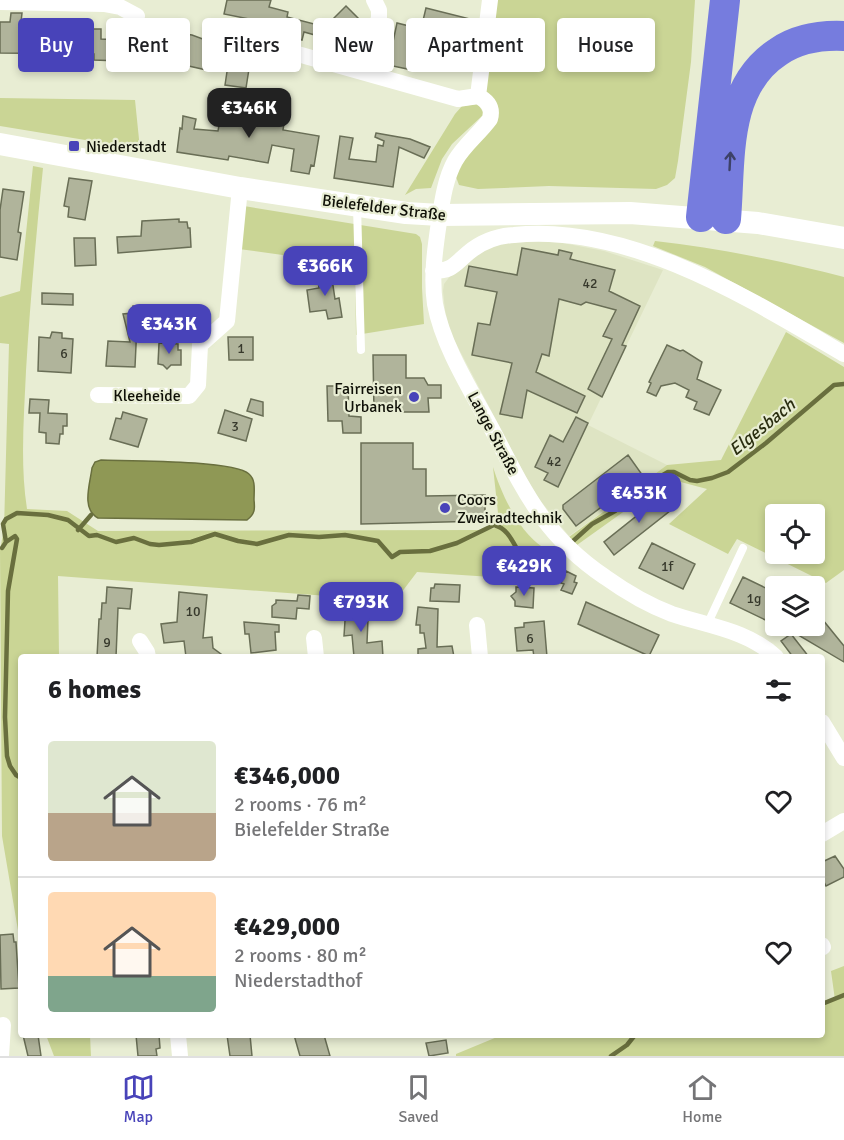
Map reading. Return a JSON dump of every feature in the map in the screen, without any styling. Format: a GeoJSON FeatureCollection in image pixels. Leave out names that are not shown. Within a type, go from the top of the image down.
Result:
{"type":"FeatureCollection","features":[{"type":"Feature","properties":{"kind":"highway"},"geometry":{"type":"LineString","coordinates":[[714,218],[725,0]]}},
{"type":"Feature","properties":{"kind":"highway"},"geometry":{"type":"LineString","coordinates":[[714,218],[738,106],[745,87],[762,64],[783,48],[816,36],[844,36]]}},
{"type":"Feature","properties":{"kind":"main road","name":"Bielefelder Straße"},"geometry":{"type":"LineString","coordinates":[[0,144],[240,188],[406,213],[440,215],[630,213],[714,218],[784,226],[844,238]]}},
{"type":"Feature","properties":{"kind":"street"},"geometry":{"type":"LineString","coordinates":[[366,73],[379,17],[379,10],[374,0]]}},
{"type":"Feature","properties":{"kind":"street"},"geometry":{"type":"LineString","coordinates":[[301,55],[458,99],[478,96],[490,0]]}},
{"type":"Feature","properties":{"kind":"street"},"geometry":{"type":"LineString","coordinates":[[0,2],[104,4],[120,7],[137,16]]}},
{"type":"Feature","properties":{"kind":"street","name":"Lange Straße"},"geometry":{"type":"LineString","coordinates":[[478,96],[489,105],[492,112],[490,119],[456,160],[449,176],[440,215],[433,272],[435,303],[446,337],[524,491],[550,530],[576,556],[627,592],[671,613],[745,636],[773,654]]}},
{"type":"Feature","properties":{"kind":"street","name":"Kleeheide"},"geometry":{"type":"LineString","coordinates":[[98,395],[189,396],[198,385],[200,345],[227,321],[240,188]]}},
{"type":"Feature","properties":{"kind":"street"},"geometry":{"type":"LineString","coordinates":[[433,272],[449,269],[467,253],[493,238],[514,234],[561,236],[601,242],[641,253],[723,286],[844,354]]}},
{"type":"Feature","properties":{"kind":"street"},"geometry":{"type":"LineString","coordinates":[[477,625],[480,654]]}},
{"type":"Feature","properties":{"kind":"street"},"geometry":{"type":"LineString","coordinates":[[314,638],[316,654]]}},
{"type":"Feature","properties":{"kind":"street"},"geometry":{"type":"LineString","coordinates":[[140,641],[147,654]]}},
{"type":"Feature","properties":{"kind":"street"},"geometry":{"type":"LineString","coordinates":[[825,727],[844,758]]}},
{"type":"Feature","properties":{"kind":"street"},"geometry":{"type":"LineString","coordinates":[[825,832],[844,821]]}},
{"type":"Feature","properties":{"kind":"street"},"geometry":{"type":"LineString","coordinates":[[1,1056],[3,1025]]}},
{"type":"Feature","properties":{"kind":"street"},"geometry":{"type":"LineString","coordinates":[[178,1038],[180,1056]]}},
{"type":"Feature","properties":{"kind":"lane"},"geometry":{"type":"LineString","coordinates":[[357,206],[361,350]]}},
{"type":"Feature","properties":{"kind":"lane"},"geometry":{"type":"LineString","coordinates":[[707,625],[743,548]]}},
{"type":"Feature","properties":{"kind":"shaded area"},"geometry":{"type":"Polygon","coordinates":[[[496,0],[695,0],[691,62],[675,178],[667,185],[656,189],[549,186],[478,189],[459,185],[456,177],[461,164],[480,139],[488,72],[545,72],[545,18],[494,18],[496,0]]]}},
{"type":"Feature","properties":{"kind":"shaded area"},"geometry":{"type":"Polygon","coordinates":[[[0,98],[135,100],[140,149],[0,126],[0,98]]]}},
{"type":"Feature","properties":{"kind":"shaded area"},"geometry":{"type":"Polygon","coordinates":[[[478,104],[483,112],[482,116],[452,144],[442,159],[431,188],[416,189],[405,195],[455,114],[462,106],[478,104]]]}},
{"type":"Feature","properties":{"kind":"shaded area"},"geometry":{"type":"Polygon","coordinates":[[[33,166],[43,168],[31,295],[24,405],[23,457],[27,509],[67,511],[98,531],[487,530],[495,528],[499,522],[493,467],[515,517],[532,539],[553,552],[546,562],[549,581],[417,572],[395,601],[58,576],[59,654],[18,654],[18,930],[2,836],[0,550],[4,529],[9,344],[0,343],[0,297],[20,291],[33,166]]]}},
{"type":"Feature","properties":{"kind":"shaded area"},"geometry":{"type":"Polygon","coordinates":[[[244,206],[416,234],[420,237],[422,244],[424,324],[356,335],[355,265],[239,249],[244,206]]]}},
{"type":"Feature","properties":{"kind":"shaded area"},"geometry":{"type":"Polygon","coordinates":[[[527,240],[563,243],[604,251],[663,270],[588,425],[667,465],[569,536],[539,499],[526,477],[450,332],[445,310],[444,284],[454,271],[493,244],[527,240]]]}},
{"type":"Feature","properties":{"kind":"shaded area"},"geometry":{"type":"Polygon","coordinates":[[[655,241],[703,247],[844,277],[844,343],[705,267],[653,246],[655,241]]]}},
{"type":"Feature","properties":{"kind":"shaded area"},"geometry":{"type":"Polygon","coordinates":[[[786,332],[844,367],[844,570],[826,583],[825,576],[812,576],[788,564],[825,564],[825,504],[765,504],[765,553],[737,539],[728,554],[669,524],[707,489],[677,481],[661,485],[577,545],[569,537],[667,465],[721,460],[786,332]]]}},
{"type":"Feature","properties":{"kind":"shaded area"},"geometry":{"type":"Polygon","coordinates":[[[101,460],[202,464],[239,469],[253,479],[254,511],[247,520],[98,518],[90,509],[88,496],[92,468],[95,462],[101,460]]]}},
{"type":"Feature","properties":{"kind":"shaded area"},"geometry":{"type":"Polygon","coordinates":[[[844,966],[844,1056],[456,1056],[456,1054],[495,1038],[825,1038],[825,1001],[835,1000],[831,971],[844,966]]]}},
{"type":"Feature","properties":{"kind":"shaded area"},"geometry":{"type":"Polygon","coordinates":[[[47,1038],[90,1038],[91,1056],[54,1056],[47,1038]]]}},
{"type":"Feature","properties":{"kind":"building"},"geometry":{"type":"Polygon","coordinates":[[[227,0],[271,0],[269,7],[288,12],[287,17],[291,18],[244,18],[224,14],[227,0]]]}},
{"type":"Feature","properties":{"kind":"building"},"geometry":{"type":"Polygon","coordinates":[[[346,6],[358,18],[334,18],[346,6]]]}},
{"type":"Feature","properties":{"kind":"building"},"geometry":{"type":"Polygon","coordinates":[[[426,8],[466,18],[424,18],[426,8]]]}},
{"type":"Feature","properties":{"kind":"building"},"geometry":{"type":"Polygon","coordinates":[[[11,13],[22,13],[21,18],[18,18],[18,53],[0,53],[0,22],[10,22],[11,13]]]}},
{"type":"Feature","properties":{"kind":"building"},"geometry":{"type":"Polygon","coordinates":[[[301,21],[313,24],[313,34],[304,32],[302,40],[301,21]]]}},
{"type":"Feature","properties":{"kind":"building"},"geometry":{"type":"Polygon","coordinates":[[[397,23],[406,25],[406,69],[394,66],[394,37],[397,23]]]}},
{"type":"Feature","properties":{"kind":"building"},"geometry":{"type":"Polygon","coordinates":[[[94,29],[101,29],[101,39],[106,39],[106,60],[94,60],[94,29]]]}},
{"type":"Feature","properties":{"kind":"building"},"geometry":{"type":"Polygon","coordinates":[[[190,35],[202,39],[202,69],[190,66],[190,35]]]}},
{"type":"Feature","properties":{"kind":"building"},"geometry":{"type":"Polygon","coordinates":[[[227,72],[249,72],[246,88],[225,85],[227,72]]]}},
{"type":"Feature","properties":{"kind":"building"},"geometry":{"type":"Polygon","coordinates":[[[237,106],[286,111],[283,130],[319,136],[314,166],[311,165],[309,174],[291,171],[294,149],[272,145],[268,163],[229,156],[228,160],[177,152],[183,116],[196,119],[194,129],[218,131],[220,119],[232,121],[232,117],[235,118],[237,106]]]}},
{"type":"Feature","properties":{"kind":"building"},"geometry":{"type":"Polygon","coordinates":[[[376,133],[410,139],[430,147],[424,158],[399,147],[393,187],[334,178],[340,136],[353,138],[349,159],[376,162],[378,145],[383,146],[384,141],[375,137],[376,133]]]}},
{"type":"Feature","properties":{"kind":"building"},"geometry":{"type":"Polygon","coordinates":[[[69,178],[92,181],[85,220],[68,217],[69,207],[64,206],[69,178]]]}},
{"type":"Feature","properties":{"kind":"building"},"geometry":{"type":"Polygon","coordinates":[[[3,189],[24,192],[18,232],[21,233],[17,260],[0,257],[0,210],[3,189]]]}},
{"type":"Feature","properties":{"kind":"building"},"geometry":{"type":"Polygon","coordinates":[[[179,219],[179,222],[187,222],[190,228],[191,247],[118,253],[117,237],[141,236],[142,221],[179,219]]]}},
{"type":"Feature","properties":{"kind":"building"},"geometry":{"type":"Polygon","coordinates":[[[74,238],[95,238],[96,265],[75,266],[74,238]]]}},
{"type":"Feature","properties":{"kind":"building"},"geometry":{"type":"Polygon","coordinates":[[[522,248],[558,255],[559,250],[572,253],[570,259],[615,270],[609,291],[640,306],[622,345],[626,346],[602,397],[588,389],[612,339],[603,336],[616,310],[586,302],[581,305],[559,299],[549,356],[542,354],[536,372],[585,396],[577,413],[527,390],[522,418],[500,414],[512,363],[472,355],[478,323],[490,325],[497,292],[465,286],[469,266],[517,275],[522,248]]]}},
{"type":"Feature","properties":{"kind":"building"},"geometry":{"type":"Polygon","coordinates":[[[331,272],[335,299],[339,298],[342,317],[328,319],[326,310],[310,312],[307,290],[319,288],[317,274],[331,272]]]}},
{"type":"Feature","properties":{"kind":"building"},"geometry":{"type":"Polygon","coordinates":[[[42,293],[73,294],[73,305],[42,304],[42,293]]]}},
{"type":"Feature","properties":{"kind":"building"},"geometry":{"type":"Polygon","coordinates":[[[133,306],[145,307],[144,325],[137,324],[135,367],[106,366],[108,341],[130,342],[123,314],[133,313],[133,306]]]}},
{"type":"Feature","properties":{"kind":"building"},"geometry":{"type":"Polygon","coordinates":[[[178,309],[197,310],[196,324],[177,323],[178,309]]]}},
{"type":"Feature","properties":{"kind":"building"},"geometry":{"type":"Polygon","coordinates":[[[52,332],[62,333],[62,338],[73,339],[71,373],[38,371],[39,337],[50,338],[52,332]]]}},
{"type":"Feature","properties":{"kind":"building"},"geometry":{"type":"Polygon","coordinates":[[[228,337],[253,337],[253,360],[229,360],[228,337]]]}},
{"type":"Feature","properties":{"kind":"building"},"geometry":{"type":"Polygon","coordinates":[[[159,343],[178,344],[178,350],[181,350],[181,365],[171,365],[167,369],[158,364],[159,343]]]}},
{"type":"Feature","properties":{"kind":"building"},"geometry":{"type":"Polygon","coordinates":[[[667,345],[680,351],[683,350],[702,362],[697,379],[721,390],[709,415],[694,409],[697,402],[686,397],[689,390],[675,383],[661,386],[656,396],[647,392],[651,383],[649,382],[667,345]]]}},
{"type":"Feature","properties":{"kind":"building"},"geometry":{"type":"Polygon","coordinates":[[[373,355],[406,355],[406,378],[424,378],[428,385],[441,385],[441,398],[428,398],[429,412],[374,412],[373,355]]]}},
{"type":"Feature","properties":{"kind":"building"},"geometry":{"type":"Polygon","coordinates":[[[327,386],[348,386],[349,416],[361,417],[361,433],[343,433],[342,421],[328,421],[327,386]]]}},
{"type":"Feature","properties":{"kind":"building"},"geometry":{"type":"Polygon","coordinates":[[[30,399],[49,400],[48,413],[67,414],[67,426],[63,426],[59,444],[46,443],[46,433],[39,432],[40,413],[29,413],[30,399]]]}},
{"type":"Feature","properties":{"kind":"building"},"geometry":{"type":"Polygon","coordinates":[[[251,399],[263,402],[263,416],[247,411],[251,399]]]}},
{"type":"Feature","properties":{"kind":"building"},"geometry":{"type":"Polygon","coordinates":[[[225,410],[252,419],[246,441],[218,433],[225,410]]]}},
{"type":"Feature","properties":{"kind":"building"},"geometry":{"type":"Polygon","coordinates":[[[123,412],[147,419],[138,447],[110,439],[116,418],[121,419],[123,412]]]}},
{"type":"Feature","properties":{"kind":"building"},"geometry":{"type":"Polygon","coordinates":[[[576,417],[588,423],[558,487],[544,480],[548,473],[535,467],[550,435],[563,442],[576,417]]]}},
{"type":"Feature","properties":{"kind":"building"},"geometry":{"type":"Polygon","coordinates":[[[361,443],[413,443],[413,469],[426,469],[426,496],[485,495],[485,521],[361,524],[361,443]]]}},
{"type":"Feature","properties":{"kind":"building"},"geometry":{"type":"Polygon","coordinates":[[[628,455],[643,476],[576,526],[563,509],[563,505],[628,455]]]}},
{"type":"Feature","properties":{"kind":"building"},"geometry":{"type":"Polygon","coordinates":[[[664,494],[675,507],[614,555],[604,542],[664,494]]]}},
{"type":"Feature","properties":{"kind":"building"},"geometry":{"type":"Polygon","coordinates":[[[652,543],[695,564],[683,589],[639,568],[652,543]]]}},
{"type":"Feature","properties":{"kind":"building"},"geometry":{"type":"Polygon","coordinates":[[[566,571],[576,576],[574,582],[577,583],[572,594],[561,590],[566,571]]]}},
{"type":"Feature","properties":{"kind":"building"},"geometry":{"type":"Polygon","coordinates":[[[743,577],[765,588],[765,620],[730,603],[743,577]]]}},
{"type":"Feature","properties":{"kind":"building"},"geometry":{"type":"Polygon","coordinates":[[[435,584],[460,585],[459,602],[430,601],[431,588],[434,588],[435,584]]]}},
{"type":"Feature","properties":{"kind":"building"},"geometry":{"type":"Polygon","coordinates":[[[107,587],[132,589],[130,609],[118,608],[116,654],[97,654],[99,619],[101,619],[102,603],[106,603],[107,587]]]}},
{"type":"Feature","properties":{"kind":"building"},"geometry":{"type":"Polygon","coordinates":[[[516,587],[534,588],[533,608],[515,606],[515,601],[511,596],[516,592],[516,587]]]}},
{"type":"Feature","properties":{"kind":"building"},"geometry":{"type":"Polygon","coordinates":[[[179,592],[207,595],[203,638],[212,637],[213,648],[221,654],[186,654],[184,641],[164,643],[161,624],[177,622],[179,592]]]}},
{"type":"Feature","properties":{"kind":"building"},"geometry":{"type":"Polygon","coordinates":[[[298,595],[310,596],[309,609],[297,608],[296,619],[272,617],[272,606],[276,600],[297,601],[298,595]]]}},
{"type":"Feature","properties":{"kind":"building"},"geometry":{"type":"Polygon","coordinates":[[[586,602],[659,635],[650,654],[645,654],[578,624],[586,602]]]}},
{"type":"Feature","properties":{"kind":"building"},"geometry":{"type":"Polygon","coordinates":[[[346,605],[367,606],[367,643],[382,641],[383,654],[354,654],[352,635],[344,636],[346,605]]]}},
{"type":"Feature","properties":{"kind":"building"},"geometry":{"type":"Polygon","coordinates":[[[418,607],[438,609],[437,647],[452,646],[453,654],[418,654],[418,649],[426,648],[424,633],[420,633],[420,625],[416,625],[418,607]]]}},
{"type":"Feature","properties":{"kind":"building"},"geometry":{"type":"Polygon","coordinates":[[[544,621],[547,654],[534,654],[533,650],[517,651],[515,628],[524,627],[524,623],[544,621]]]}},
{"type":"Feature","properties":{"kind":"building"},"geometry":{"type":"Polygon","coordinates":[[[244,622],[279,625],[279,632],[275,632],[276,650],[251,653],[249,634],[245,634],[244,622]]]}},
{"type":"Feature","properties":{"kind":"building"},"geometry":{"type":"Polygon","coordinates":[[[825,623],[844,646],[844,662],[800,636],[825,636],[825,623]]]}},
{"type":"Feature","properties":{"kind":"building"},"geometry":{"type":"Polygon","coordinates":[[[788,636],[793,636],[807,654],[791,654],[781,641],[788,636]]]}},
{"type":"Feature","properties":{"kind":"building"},"geometry":{"type":"Polygon","coordinates":[[[835,856],[844,869],[844,877],[826,886],[825,884],[825,861],[835,856]]]}},
{"type":"Feature","properties":{"kind":"building"},"geometry":{"type":"Polygon","coordinates":[[[13,934],[14,942],[16,942],[18,988],[1,989],[0,935],[13,934]]]}},
{"type":"Feature","properties":{"kind":"building"},"geometry":{"type":"Polygon","coordinates":[[[24,1038],[38,1038],[41,1056],[28,1056],[24,1038]]]}},
{"type":"Feature","properties":{"kind":"building"},"geometry":{"type":"Polygon","coordinates":[[[136,1038],[159,1038],[160,1048],[156,1049],[157,1056],[138,1056],[136,1038]]]}},
{"type":"Feature","properties":{"kind":"building"},"geometry":{"type":"Polygon","coordinates":[[[227,1038],[250,1038],[252,1056],[230,1056],[227,1038]]]}},
{"type":"Feature","properties":{"kind":"building"},"geometry":{"type":"Polygon","coordinates":[[[295,1038],[325,1038],[330,1056],[300,1056],[295,1038]]]}},
{"type":"Feature","properties":{"kind":"building"},"geometry":{"type":"Polygon","coordinates":[[[446,1040],[448,1053],[429,1056],[426,1043],[446,1040]]]}},
{"type":"Feature","properties":{"kind":"waterway","name":"Elgesbach"},"geometry":{"type":"LineString","coordinates":[[572,542],[592,524],[615,511],[641,488],[668,472],[697,481],[728,472],[834,385],[844,384]]}},
{"type":"Feature","properties":{"kind":"waterway","name":"Elgesbach"},"geometry":{"type":"LineString","coordinates":[[2,548],[6,542],[3,524],[6,519],[17,513],[48,515],[68,520],[89,536],[97,535],[116,542],[134,538],[159,545],[191,542],[215,534],[257,544],[289,535],[319,537],[345,535],[378,541],[392,557],[400,552],[430,551],[457,543],[494,525],[505,531],[517,549]]}},
{"type":"Feature","properties":{"kind":"waterway"},"geometry":{"type":"LineString","coordinates":[[78,530],[91,515]]}},
{"type":"Feature","properties":{"kind":"waterway"},"geometry":{"type":"LineString","coordinates":[[6,542],[15,536],[17,539],[8,591],[5,717],[7,756],[10,766],[18,776]]}},
{"type":"Feature","properties":{"kind":"waterway","name":"Elgesbach"},"geometry":{"type":"LineString","coordinates":[[524,557],[534,561],[553,554]]}},
{"type":"Feature","properties":{"kind":"waterway"},"geometry":{"type":"LineString","coordinates":[[825,1003],[844,995]]}},
{"type":"Feature","properties":{"kind":"waterway"},"geometry":{"type":"LineString","coordinates":[[611,1056],[633,1038]]}},
{"type":"Feature","properties":{"kind":"place","name":"Niederstadt"},"geometry":{"type":"Point","coordinates":[74,146]}},
{"type":"Feature","properties":{"kind":"place","name":"Fairreisen Urbanek"},"geometry":{"type":"Point","coordinates":[414,397]}},
{"type":"Feature","properties":{"kind":"place","name":"Coors Zweiradtechnik"},"geometry":{"type":"Point","coordinates":[445,508]}}]}
